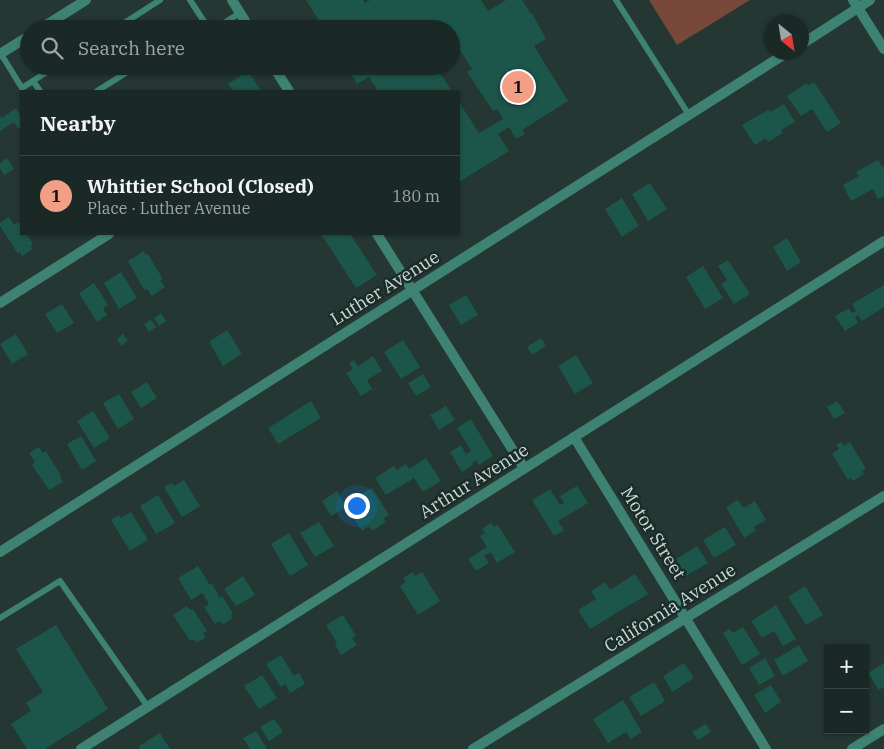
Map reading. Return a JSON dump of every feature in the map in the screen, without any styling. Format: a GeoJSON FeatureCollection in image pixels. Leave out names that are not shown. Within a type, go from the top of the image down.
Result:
{"type":"FeatureCollection","features":[{"type":"Feature","properties":{"kind":"street"},"geometry":{"type":"LineString","coordinates":[[54,20],[86,0]]}},
{"type":"Feature","properties":{"kind":"street"},"geometry":{"type":"LineString","coordinates":[[232,0],[244,20]]}},
{"type":"Feature","properties":{"kind":"street"},"geometry":{"type":"LineString","coordinates":[[809,39],[855,4],[870,0]]}},
{"type":"Feature","properties":{"kind":"street"},"geometry":{"type":"LineString","coordinates":[[855,4],[884,49]]}},
{"type":"Feature","properties":{"kind":"street"},"geometry":{"type":"LineString","coordinates":[[0,54],[20,42]]}},
{"type":"Feature","properties":{"kind":"street","name":"Luther Avenue"},"geometry":{"type":"LineString","coordinates":[[0,552],[775,60]]}},
{"type":"Feature","properties":{"kind":"street"},"geometry":{"type":"LineString","coordinates":[[279,75],[288,90]]}},
{"type":"Feature","properties":{"kind":"street"},"geometry":{"type":"LineString","coordinates":[[0,302],[106,235]]}},
{"type":"Feature","properties":{"kind":"street"},"geometry":{"type":"LineString","coordinates":[[378,235],[524,468]]}},
{"type":"Feature","properties":{"kind":"street","name":"Arthur Avenue"},"geometry":{"type":"LineString","coordinates":[[82,749],[884,240]]}},
{"type":"Feature","properties":{"kind":"street","name":"Motor Street"},"geometry":{"type":"LineString","coordinates":[[574,437],[766,749]]}},
{"type":"Feature","properties":{"kind":"street","name":"California Avenue"},"geometry":{"type":"LineString","coordinates":[[473,749],[884,496]]}},
{"type":"Feature","properties":{"kind":"street"},"geometry":{"type":"LineString","coordinates":[[852,749],[884,729]]}},
{"type":"Feature","properties":{"kind":"lane"},"geometry":{"type":"LineString","coordinates":[[129,20],[160,0]]}},
{"type":"Feature","properties":{"kind":"lane"},"geometry":{"type":"LineString","coordinates":[[190,0],[203,20]]}},
{"type":"Feature","properties":{"kind":"lane"},"geometry":{"type":"LineString","coordinates":[[616,0],[689,115]]}},
{"type":"Feature","properties":{"kind":"lane"},"geometry":{"type":"LineString","coordinates":[[229,20],[240,13]]}},
{"type":"Feature","properties":{"kind":"lane"},"geometry":{"type":"LineString","coordinates":[[0,54],[22,88],[42,75]]}},
{"type":"Feature","properties":{"kind":"lane"},"geometry":{"type":"LineString","coordinates":[[99,90],[123,75]]}},
{"type":"Feature","properties":{"kind":"lane"},"geometry":{"type":"LineString","coordinates":[[33,81],[39,90]]}},
{"type":"Feature","properties":{"kind":"lane"},"geometry":{"type":"LineString","coordinates":[[0,618],[60,581],[148,707]]}},
{"type":"Feature","properties":{"kind":"shaded area"},"geometry":{"type":"Polygon","coordinates":[[[649,0],[750,0],[677,45],[649,0]]]}},
{"type":"Feature","properties":{"kind":"building"},"geometry":{"type":"Polygon","coordinates":[[[306,0],[363,0],[365,3],[370,0],[481,0],[488,11],[506,0],[522,0],[532,13],[546,39],[534,46],[568,101],[522,130],[525,134],[516,139],[509,127],[498,134],[509,151],[460,181],[460,104],[479,133],[503,119],[497,109],[493,111],[467,72],[472,69],[460,50],[460,20],[318,20],[306,0]]]}},
{"type":"Feature","properties":{"kind":"building"},"geometry":{"type":"Polygon","coordinates":[[[242,75],[251,75],[260,90],[232,90],[228,84],[242,75]]]}},
{"type":"Feature","properties":{"kind":"building"},"geometry":{"type":"Polygon","coordinates":[[[352,75],[441,75],[451,90],[377,90],[369,77],[357,84],[352,75]]]}},
{"type":"Feature","properties":{"kind":"building"},"geometry":{"type":"Polygon","coordinates":[[[814,82],[841,123],[827,132],[812,109],[801,116],[787,96],[807,83],[808,86],[814,82]]]}},
{"type":"Feature","properties":{"kind":"building"},"geometry":{"type":"Polygon","coordinates":[[[784,104],[795,122],[781,130],[783,133],[768,142],[766,138],[755,145],[742,125],[768,110],[770,112],[784,104]]]}},
{"type":"Feature","properties":{"kind":"building"},"geometry":{"type":"Polygon","coordinates":[[[16,108],[20,115],[20,128],[18,129],[14,122],[0,131],[0,115],[2,118],[16,108]]]}},
{"type":"Feature","properties":{"kind":"building"},"geometry":{"type":"Polygon","coordinates":[[[7,158],[14,169],[4,175],[0,168],[0,163],[7,158]]]}},
{"type":"Feature","properties":{"kind":"building"},"geometry":{"type":"Polygon","coordinates":[[[878,160],[882,167],[884,166],[884,196],[878,199],[873,189],[851,201],[843,185],[859,176],[856,172],[878,160]]]}},
{"type":"Feature","properties":{"kind":"building"},"geometry":{"type":"Polygon","coordinates":[[[650,183],[667,209],[648,221],[632,194],[650,183]]]}},
{"type":"Feature","properties":{"kind":"building"},"geometry":{"type":"Polygon","coordinates":[[[622,198],[639,226],[622,237],[605,209],[622,198]]]}},
{"type":"Feature","properties":{"kind":"building"},"geometry":{"type":"Polygon","coordinates":[[[9,217],[14,225],[19,222],[20,235],[27,235],[33,244],[31,246],[33,249],[22,256],[20,252],[18,254],[0,226],[0,223],[9,217]]]}},
{"type":"Feature","properties":{"kind":"building"},"geometry":{"type":"Polygon","coordinates":[[[322,235],[351,235],[377,275],[356,288],[322,235]]]}},
{"type":"Feature","properties":{"kind":"building"},"geometry":{"type":"Polygon","coordinates":[[[787,238],[801,262],[787,271],[773,247],[787,238]]]}},
{"type":"Feature","properties":{"kind":"building"},"geometry":{"type":"Polygon","coordinates":[[[144,251],[146,255],[148,254],[163,279],[160,280],[165,287],[152,296],[147,289],[144,290],[128,261],[144,251]]]}},
{"type":"Feature","properties":{"kind":"building"},"geometry":{"type":"Polygon","coordinates":[[[728,260],[750,294],[734,304],[721,284],[727,280],[718,266],[728,260]]]}},
{"type":"Feature","properties":{"kind":"building"},"geometry":{"type":"Polygon","coordinates":[[[703,266],[723,298],[705,309],[686,277],[703,266]]]}},
{"type":"Feature","properties":{"kind":"building"},"geometry":{"type":"Polygon","coordinates":[[[121,272],[137,298],[119,309],[104,283],[121,272]]]}},
{"type":"Feature","properties":{"kind":"building"},"geometry":{"type":"Polygon","coordinates":[[[94,283],[108,305],[103,308],[107,315],[97,322],[79,293],[94,283]]]}},
{"type":"Feature","properties":{"kind":"building"},"geometry":{"type":"Polygon","coordinates":[[[884,285],[884,307],[862,321],[858,315],[855,317],[858,323],[845,331],[835,316],[849,308],[852,313],[856,311],[852,304],[884,285]]]}},
{"type":"Feature","properties":{"kind":"building"},"geometry":{"type":"Polygon","coordinates":[[[466,295],[478,315],[461,325],[449,305],[466,295]]]}},
{"type":"Feature","properties":{"kind":"building"},"geometry":{"type":"Polygon","coordinates":[[[62,304],[74,323],[57,333],[45,314],[62,304]]]}},
{"type":"Feature","properties":{"kind":"building"},"geometry":{"type":"Polygon","coordinates":[[[161,313],[166,321],[159,326],[154,318],[161,313]]]}},
{"type":"Feature","properties":{"kind":"building"},"geometry":{"type":"Polygon","coordinates":[[[151,320],[156,327],[149,332],[144,324],[151,320]]]}},
{"type":"Feature","properties":{"kind":"building"},"geometry":{"type":"Polygon","coordinates":[[[227,330],[242,354],[223,366],[209,342],[227,330]]]}},
{"type":"Feature","properties":{"kind":"building"},"geometry":{"type":"Polygon","coordinates":[[[16,334],[28,354],[12,364],[0,344],[16,334]]]}},
{"type":"Feature","properties":{"kind":"building"},"geometry":{"type":"Polygon","coordinates":[[[123,334],[128,341],[121,346],[117,339],[123,334]]]}},
{"type":"Feature","properties":{"kind":"building"},"geometry":{"type":"Polygon","coordinates":[[[541,338],[546,346],[532,355],[527,347],[541,338]]]}},
{"type":"Feature","properties":{"kind":"building"},"geometry":{"type":"Polygon","coordinates":[[[403,340],[420,367],[401,379],[384,352],[403,340]]]}},
{"type":"Feature","properties":{"kind":"building"},"geometry":{"type":"Polygon","coordinates":[[[576,355],[593,383],[575,394],[558,366],[576,355]]]}},
{"type":"Feature","properties":{"kind":"building"},"geometry":{"type":"Polygon","coordinates":[[[373,356],[382,371],[367,380],[372,389],[361,396],[346,373],[353,369],[349,363],[354,360],[358,366],[373,356]]]}},
{"type":"Feature","properties":{"kind":"building"},"geometry":{"type":"Polygon","coordinates":[[[423,374],[431,387],[416,396],[408,383],[423,374]]]}},
{"type":"Feature","properties":{"kind":"building"},"geometry":{"type":"Polygon","coordinates":[[[147,382],[157,398],[141,408],[131,392],[147,382]]]}},
{"type":"Feature","properties":{"kind":"building"},"geometry":{"type":"Polygon","coordinates":[[[119,394],[134,419],[118,429],[103,403],[119,394]]]}},
{"type":"Feature","properties":{"kind":"building"},"geometry":{"type":"Polygon","coordinates":[[[311,401],[321,418],[278,444],[268,428],[311,401]]]}},
{"type":"Feature","properties":{"kind":"building"},"geometry":{"type":"Polygon","coordinates":[[[837,401],[845,413],[834,419],[827,407],[837,401]]]}},
{"type":"Feature","properties":{"kind":"building"},"geometry":{"type":"Polygon","coordinates":[[[446,406],[455,420],[439,430],[430,415],[446,406]]]}},
{"type":"Feature","properties":{"kind":"building"},"geometry":{"type":"Polygon","coordinates":[[[93,411],[110,438],[94,448],[77,421],[93,411]]]}},
{"type":"Feature","properties":{"kind":"building"},"geometry":{"type":"Polygon","coordinates":[[[471,419],[493,456],[479,465],[476,460],[472,463],[473,465],[462,472],[450,452],[461,445],[466,454],[471,451],[457,428],[471,419]]]}},
{"type":"Feature","properties":{"kind":"building"},"geometry":{"type":"Polygon","coordinates":[[[81,436],[96,461],[82,470],[67,444],[81,436]]]}},
{"type":"Feature","properties":{"kind":"building"},"geometry":{"type":"Polygon","coordinates":[[[842,442],[844,446],[850,442],[866,469],[862,471],[864,474],[853,481],[851,478],[848,480],[832,454],[839,449],[836,445],[842,442]]]}},
{"type":"Feature","properties":{"kind":"building"},"geometry":{"type":"Polygon","coordinates":[[[39,447],[43,453],[46,451],[63,482],[49,490],[32,465],[35,462],[29,453],[39,447]]]}},
{"type":"Feature","properties":{"kind":"building"},"geometry":{"type":"Polygon","coordinates":[[[426,458],[441,481],[423,492],[414,478],[386,495],[375,478],[394,466],[397,470],[406,464],[409,469],[426,458]]]}},
{"type":"Feature","properties":{"kind":"building"},"geometry":{"type":"Polygon","coordinates":[[[184,480],[200,506],[182,517],[164,487],[172,483],[174,486],[184,480]]]}},
{"type":"Feature","properties":{"kind":"building"},"geometry":{"type":"Polygon","coordinates":[[[577,486],[588,503],[558,521],[564,530],[554,536],[532,500],[550,489],[560,505],[564,503],[560,496],[577,486]]]}},
{"type":"Feature","properties":{"kind":"building"},"geometry":{"type":"Polygon","coordinates":[[[372,488],[389,515],[383,518],[386,522],[372,531],[369,526],[362,531],[349,511],[362,503],[358,496],[372,488]]]}},
{"type":"Feature","properties":{"kind":"building"},"geometry":{"type":"Polygon","coordinates":[[[337,491],[346,507],[331,516],[322,501],[337,491]]]}},
{"type":"Feature","properties":{"kind":"building"},"geometry":{"type":"Polygon","coordinates":[[[158,495],[175,523],[156,534],[140,506],[158,495]]]}},
{"type":"Feature","properties":{"kind":"building"},"geometry":{"type":"Polygon","coordinates":[[[738,500],[743,508],[755,501],[766,520],[754,527],[756,530],[744,538],[726,507],[738,500]]]}},
{"type":"Feature","properties":{"kind":"building"},"geometry":{"type":"Polygon","coordinates":[[[131,512],[148,540],[130,551],[111,520],[119,515],[121,518],[131,512]]]}},
{"type":"Feature","properties":{"kind":"building"},"geometry":{"type":"Polygon","coordinates":[[[319,522],[334,546],[315,557],[300,533],[319,522]]]}},
{"type":"Feature","properties":{"kind":"building"},"geometry":{"type":"Polygon","coordinates":[[[491,523],[494,527],[498,525],[515,552],[497,563],[491,552],[484,556],[489,563],[476,571],[468,559],[487,547],[480,536],[485,533],[482,529],[491,523]]]}},
{"type":"Feature","properties":{"kind":"building"},"geometry":{"type":"Polygon","coordinates":[[[725,527],[736,545],[714,558],[703,540],[725,527]]]}},
{"type":"Feature","properties":{"kind":"building"},"geometry":{"type":"Polygon","coordinates":[[[289,533],[308,565],[290,576],[271,544],[289,533]]]}},
{"type":"Feature","properties":{"kind":"building"},"geometry":{"type":"Polygon","coordinates":[[[697,546],[708,563],[686,576],[676,559],[697,546]]]}},
{"type":"Feature","properties":{"kind":"building"},"geometry":{"type":"Polygon","coordinates":[[[198,566],[210,585],[212,584],[220,598],[222,596],[233,613],[231,614],[233,618],[222,625],[220,621],[215,624],[204,607],[209,604],[202,593],[191,600],[178,578],[198,566]]]}},
{"type":"Feature","properties":{"kind":"building"},"geometry":{"type":"Polygon","coordinates":[[[413,572],[415,576],[422,572],[440,601],[418,615],[400,586],[406,582],[403,578],[413,572]]]}},
{"type":"Feature","properties":{"kind":"building"},"geometry":{"type":"Polygon","coordinates":[[[635,574],[648,594],[590,629],[578,610],[596,599],[591,591],[605,582],[610,590],[635,574]]]}},
{"type":"Feature","properties":{"kind":"building"},"geometry":{"type":"Polygon","coordinates":[[[243,576],[255,595],[236,606],[224,589],[243,576]]]}},
{"type":"Feature","properties":{"kind":"building"},"geometry":{"type":"Polygon","coordinates":[[[805,586],[823,615],[806,625],[788,597],[805,586]]]}},
{"type":"Feature","properties":{"kind":"building"},"geometry":{"type":"Polygon","coordinates":[[[776,605],[796,639],[783,646],[774,631],[762,638],[751,621],[776,605]]]}},
{"type":"Feature","properties":{"kind":"building"},"geometry":{"type":"Polygon","coordinates":[[[187,606],[190,610],[193,609],[207,631],[203,633],[206,637],[196,643],[194,639],[190,641],[173,615],[187,606]]]}},
{"type":"Feature","properties":{"kind":"building"},"geometry":{"type":"Polygon","coordinates":[[[343,615],[356,636],[352,638],[357,645],[341,655],[335,644],[337,643],[326,625],[343,615]]]}},
{"type":"Feature","properties":{"kind":"building"},"geometry":{"type":"Polygon","coordinates":[[[56,625],[108,709],[45,749],[27,749],[11,724],[31,711],[26,703],[43,692],[16,649],[56,625]]]}},
{"type":"Feature","properties":{"kind":"building"},"geometry":{"type":"Polygon","coordinates":[[[743,627],[760,654],[742,665],[723,633],[730,629],[733,633],[743,627]]]}},
{"type":"Feature","properties":{"kind":"building"},"geometry":{"type":"Polygon","coordinates":[[[799,645],[808,661],[783,676],[774,660],[799,645]]]}},
{"type":"Feature","properties":{"kind":"building"},"geometry":{"type":"Polygon","coordinates":[[[281,655],[294,676],[299,673],[305,684],[290,693],[285,684],[281,687],[266,664],[281,655]]]}},
{"type":"Feature","properties":{"kind":"building"},"geometry":{"type":"Polygon","coordinates":[[[765,658],[775,676],[759,685],[749,668],[765,658]]]}},
{"type":"Feature","properties":{"kind":"building"},"geometry":{"type":"Polygon","coordinates":[[[684,663],[694,678],[672,692],[663,676],[684,663]]]}},
{"type":"Feature","properties":{"kind":"building"},"geometry":{"type":"Polygon","coordinates":[[[884,663],[884,687],[879,690],[869,672],[884,663]]]}},
{"type":"Feature","properties":{"kind":"building"},"geometry":{"type":"Polygon","coordinates":[[[262,675],[277,698],[259,709],[244,686],[262,675]]]}},
{"type":"Feature","properties":{"kind":"building"},"geometry":{"type":"Polygon","coordinates":[[[654,682],[665,701],[641,716],[629,697],[654,682]]]}},
{"type":"Feature","properties":{"kind":"building"},"geometry":{"type":"Polygon","coordinates":[[[771,685],[781,702],[765,713],[754,695],[771,685]]]}},
{"type":"Feature","properties":{"kind":"building"},"geometry":{"type":"Polygon","coordinates":[[[623,700],[642,732],[631,739],[626,732],[608,743],[593,719],[623,700]]]}},
{"type":"Feature","properties":{"kind":"building"},"geometry":{"type":"Polygon","coordinates":[[[274,719],[283,732],[269,741],[260,727],[274,719]]]}},
{"type":"Feature","properties":{"kind":"building"},"geometry":{"type":"Polygon","coordinates":[[[706,724],[711,732],[698,740],[692,732],[706,724]]]}},
{"type":"Feature","properties":{"kind":"building"},"geometry":{"type":"Polygon","coordinates":[[[256,731],[267,749],[250,749],[243,738],[256,731]]]}},
{"type":"Feature","properties":{"kind":"building"},"geometry":{"type":"Polygon","coordinates":[[[160,733],[170,749],[140,749],[139,746],[160,733]]]}},
{"type":"Feature","properties":{"kind":"place","name":"Whittier School (Closed)"},"geometry":{"type":"Point","coordinates":[518,87]}}]}
